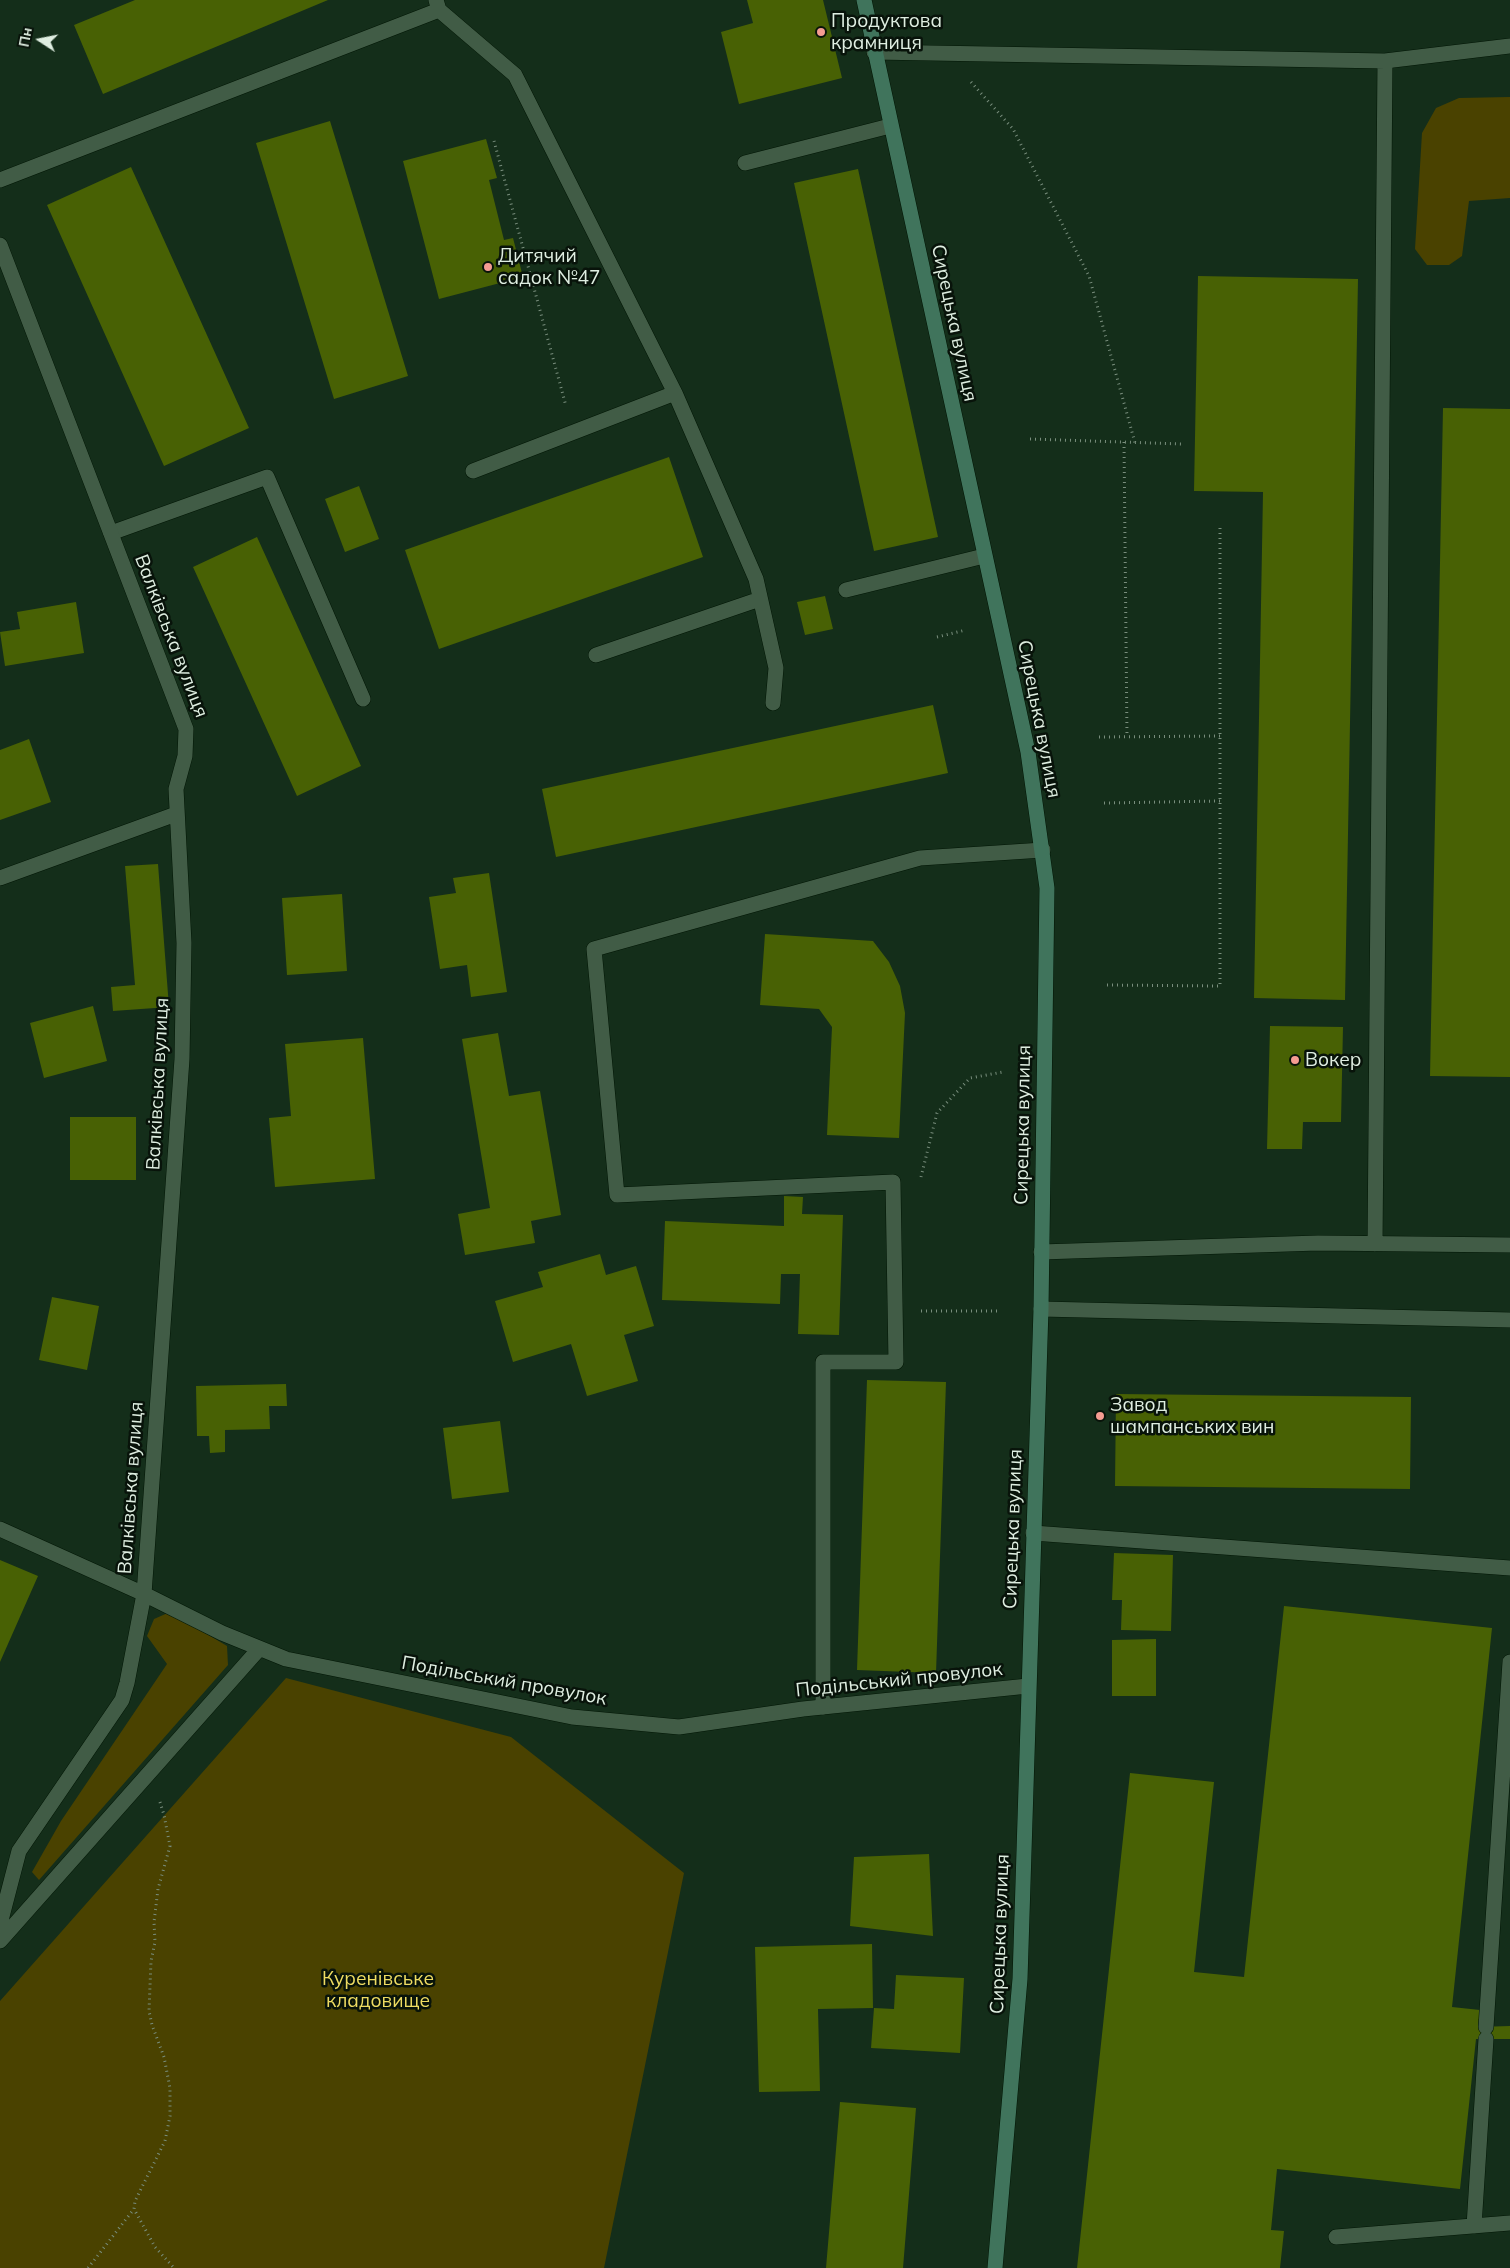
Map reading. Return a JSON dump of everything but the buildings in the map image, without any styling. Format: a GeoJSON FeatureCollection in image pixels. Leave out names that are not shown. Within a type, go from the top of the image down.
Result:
{"type":"FeatureCollection","features":[{"type":"Feature","properties":{"kind":"main road","name":"Сирецька вулиця"},"geometry":{"type":"LineString","coordinates":[[864,0],[1028,752],[1047,888],[1041,1309],[1020,1979],[996,2268]]}},
{"type":"Feature","properties":{"kind":"street"},"geometry":{"type":"LineString","coordinates":[[0,180],[438,5],[515,75],[675,393],[756,579],[776,668],[773,703]]}},
{"type":"Feature","properties":{"kind":"street"},"geometry":{"type":"LineString","coordinates":[[874,52],[1385,61],[1510,46]]}},
{"type":"Feature","properties":{"kind":"street"},"geometry":{"type":"LineString","coordinates":[[1375,1244],[1385,61]]}},
{"type":"Feature","properties":{"kind":"street"},"geometry":{"type":"LineString","coordinates":[[745,163],[890,126]]}},
{"type":"Feature","properties":{"kind":"street","name":"Валківська вулиця"},"geometry":{"type":"LineString","coordinates":[[0,245],[186,729],[185,756],[176,790],[184,944],[182,1059],[144,1594],[128,1683],[122,1700],[19,1851],[0,1924]]}},
{"type":"Feature","properties":{"kind":"street"},"geometry":{"type":"LineString","coordinates":[[473,471],[675,393]]}},
{"type":"Feature","properties":{"kind":"street"},"geometry":{"type":"LineString","coordinates":[[111,533],[267,477],[363,699]]}},
{"type":"Feature","properties":{"kind":"street"},"geometry":{"type":"LineString","coordinates":[[846,590],[984,556]]}},
{"type":"Feature","properties":{"kind":"street"},"geometry":{"type":"LineString","coordinates":[[596,655],[760,599]]}},
{"type":"Feature","properties":{"kind":"street"},"geometry":{"type":"LineString","coordinates":[[0,878],[176,814]]}},
{"type":"Feature","properties":{"kind":"street"},"geometry":{"type":"LineString","coordinates":[[823,1707],[823,1362],[896,1362],[893,1182],[618,1195],[594,948],[920,858],[1043,850]]}},
{"type":"Feature","properties":{"kind":"street"},"geometry":{"type":"LineString","coordinates":[[1041,1252],[1308,1243],[1510,1245]]}},
{"type":"Feature","properties":{"kind":"street"},"geometry":{"type":"LineString","coordinates":[[1041,1309],[1510,1320]]}},
{"type":"Feature","properties":{"kind":"street","name":"Подільський провулок"},"geometry":{"type":"LineString","coordinates":[[0,1529],[144,1594],[259,1650],[286,1659],[572,1717],[679,1727],[823,1707],[1028,1686]]}},
{"type":"Feature","properties":{"kind":"street"},"geometry":{"type":"LineString","coordinates":[[1033,1533],[1510,1568]]}},
{"type":"Feature","properties":{"kind":"street"},"geometry":{"type":"LineString","coordinates":[[0,1941],[259,1650]]}},
{"type":"Feature","properties":{"kind":"street"},"geometry":{"type":"LineString","coordinates":[[1474,2226],[1510,1662]]}},
{"type":"Feature","properties":{"kind":"street"},"geometry":{"type":"LineString","coordinates":[[1336,2237],[1510,2223]]}},
{"type":"Feature","properties":{"kind":"path"},"geometry":{"type":"LineString","coordinates":[[946,53],[1013,129],[1089,276],[1135,443]]}},
{"type":"Feature","properties":{"kind":"path"},"geometry":{"type":"LineString","coordinates":[[494,142],[573,432]]}},
{"type":"Feature","properties":{"kind":"path"},"geometry":{"type":"LineString","coordinates":[[1030,439],[1182,444]]}},
{"type":"Feature","properties":{"kind":"path"},"geometry":{"type":"LineString","coordinates":[[1124,442],[1127,736]]}},
{"type":"Feature","properties":{"kind":"path"},"geometry":{"type":"LineString","coordinates":[[1107,985],[1220,986],[1220,526]]}},
{"type":"Feature","properties":{"kind":"path"},"geometry":{"type":"LineString","coordinates":[[937,637],[966,630]]}},
{"type":"Feature","properties":{"kind":"path"},"geometry":{"type":"LineString","coordinates":[[1098,737],[1220,736]]}},
{"type":"Feature","properties":{"kind":"path"},"geometry":{"type":"LineString","coordinates":[[1104,803],[1220,802]]}},
{"type":"Feature","properties":{"kind":"path"},"geometry":{"type":"LineString","coordinates":[[921,1180],[937,1113],[970,1078],[1003,1072]]}},
{"type":"Feature","properties":{"kind":"path"},"geometry":{"type":"LineString","coordinates":[[896,1311],[998,1311]]}},
{"type":"Feature","properties":{"kind":"path"},"geometry":{"type":"LineString","coordinates":[[88,2268],[134,2208],[135,2202],[165,2141],[170,2116],[170,2088],[164,2057],[149,2011],[158,1889],[170,1846],[164,1815],[150,1773]]}},
{"type":"Feature","properties":{"kind":"path"},"geometry":{"type":"LineString","coordinates":[[134,2208],[155,2247],[174,2268]]}},
{"type":"Feature","properties":{"kind":"green space"},"geometry":{"type":"Polygon","coordinates":[[[1510,97],[1510,198],[1469,201],[1462,256],[1449,265],[1427,265],[1415,249],[1422,133],[1436,108],[1459,98],[1510,97]]]}},
{"type":"Feature","properties":{"kind":"green space"},"geometry":{"type":"Polygon","coordinates":[[[170,1612],[227,1646],[228,1665],[39,1880],[32,1872],[61,1821],[167,1664],[147,1636],[154,1619],[170,1612]]]}},
{"type":"Feature","properties":{"kind":"green space","name":"Куренівське кладовище"},"geometry":{"type":"Polygon","coordinates":[[[286,1678],[511,1737],[684,1873],[604,2268],[0,2268],[0,2001],[286,1678]]]}},
{"type":"Feature","properties":{"kind":"place","name":"Продуктова крамниця"},"geometry":{"type":"Point","coordinates":[821,32]}},
{"type":"Feature","properties":{"kind":"place","name":"Дитячий садок №47"},"geometry":{"type":"Point","coordinates":[488,267]}},
{"type":"Feature","properties":{"kind":"place","name":"Вокер"},"geometry":{"type":"Point","coordinates":[1295,1060]}},
{"type":"Feature","properties":{"kind":"place","name":"Завод шампанських вин"},"geometry":{"type":"Point","coordinates":[1100,1416]}}]}
